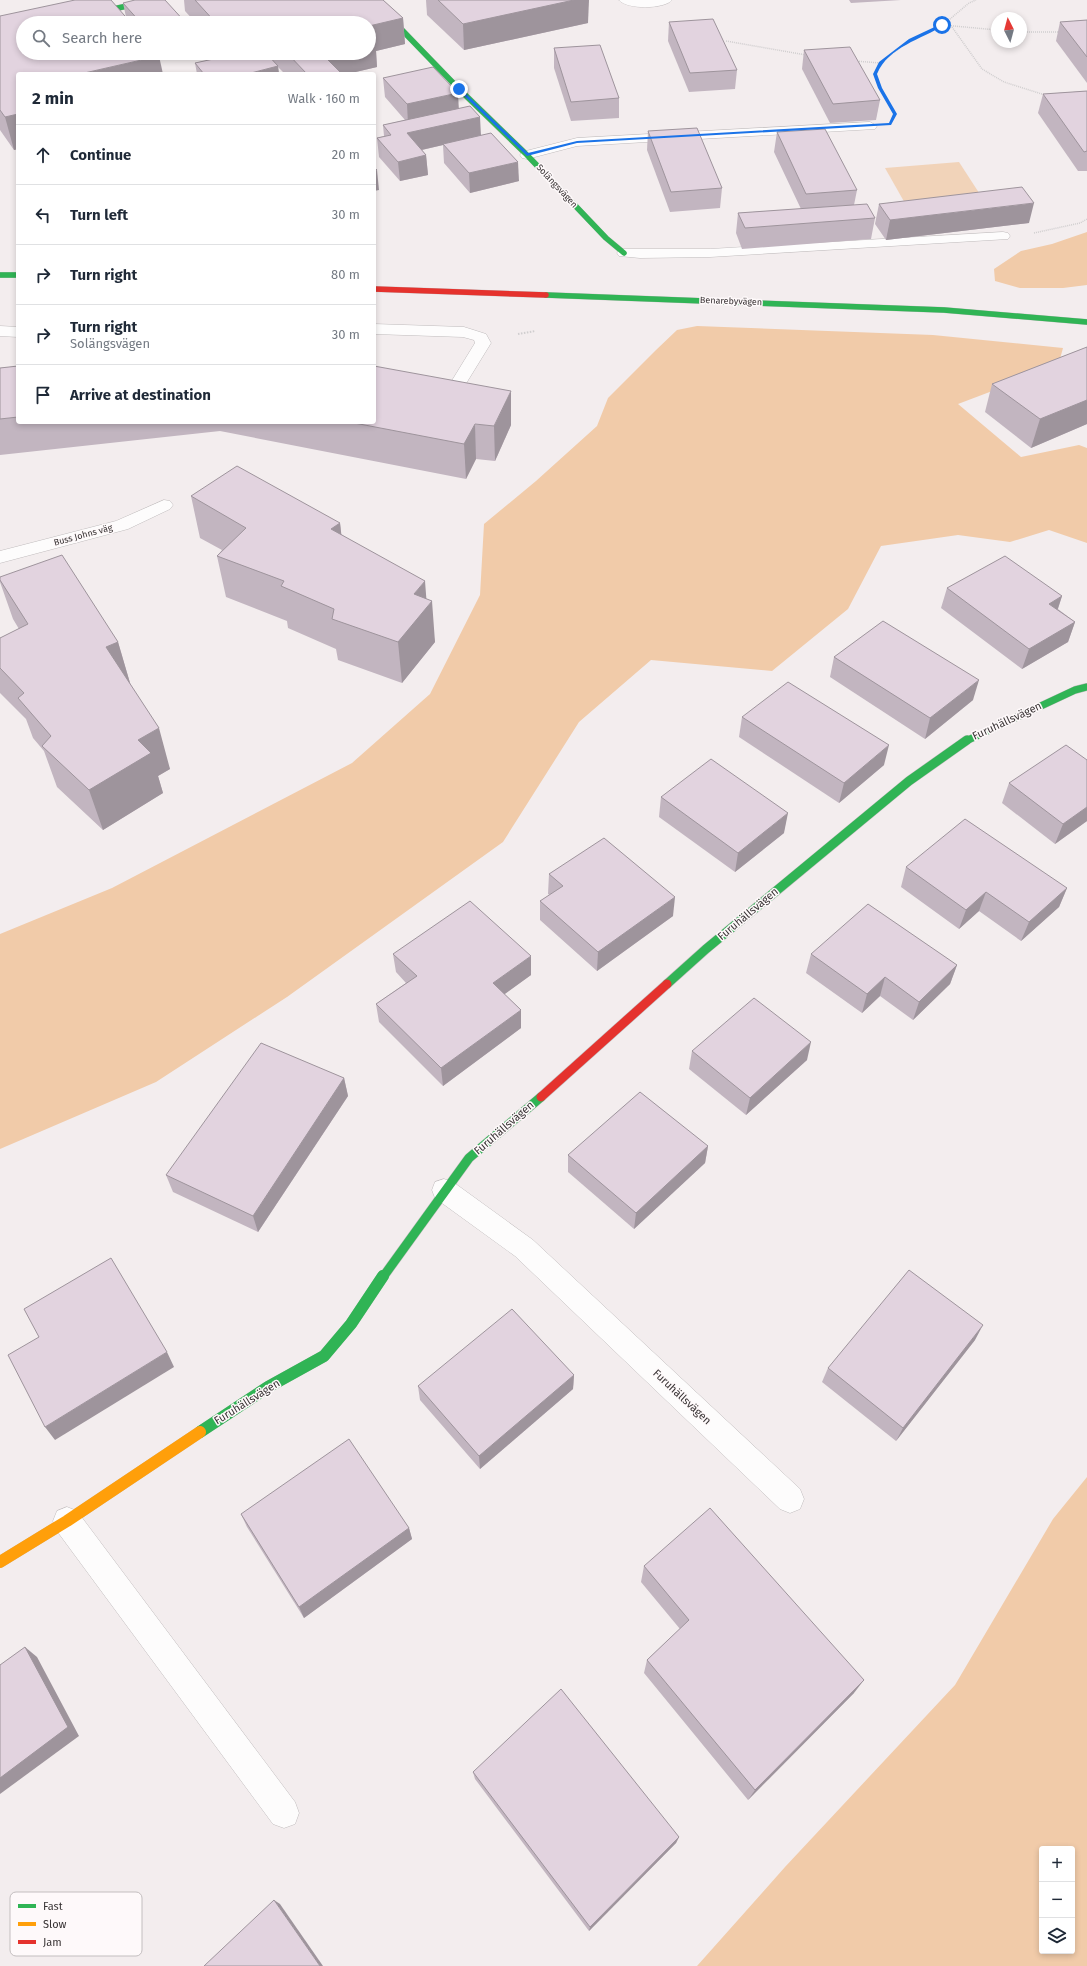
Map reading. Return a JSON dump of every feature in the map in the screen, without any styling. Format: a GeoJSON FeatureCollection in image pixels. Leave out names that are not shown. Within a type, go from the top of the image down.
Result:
{"type":"FeatureCollection","features":[{"type":"Feature","properties":{"kind":"street"},"geometry":{"type":"LineString","coordinates":[[81,16],[156,0]]}},
{"type":"Feature","properties":{"kind":"street","name":"Solängsvägen"},"geometry":{"type":"LineString","coordinates":[[373,0],[459,89],[527,155],[591,222],[624,253]]}},
{"type":"Feature","properties":{"kind":"street"},"geometry":{"type":"LineString","coordinates":[[0,275],[16,276]]}},
{"type":"Feature","properties":{"kind":"street","name":"Benarebyvägen"},"geometry":{"type":"LineString","coordinates":[[376,289],[944,310],[1087,322]]}},
{"type":"Feature","properties":{"kind":"street","name":"Furuhällsvägen"},"geometry":{"type":"LineString","coordinates":[[0,1562],[67,1521],[268,1387],[324,1356],[351,1324],[370,1294],[444,1190],[469,1158],[552,1087],[706,949],[909,781],[971,737],[1075,690],[1087,687]]}},
{"type":"Feature","properties":{"kind":"lane"},"geometry":{"type":"LineString","coordinates":[[625,0],[635,4],[650,4],[666,0]]}},
{"type":"Feature","properties":{"kind":"lane"},"geometry":{"type":"LineString","coordinates":[[527,155],[548,148],[591,141],[870,126]]}},
{"type":"Feature","properties":{"kind":"lane"},"geometry":{"type":"LineString","coordinates":[[624,253],[724,252],[1003,236]]}},
{"type":"Feature","properties":{"kind":"lane"},"geometry":{"type":"LineString","coordinates":[[376,329],[464,332],[481,337],[483,343],[448,400]]}},
{"type":"Feature","properties":{"kind":"lane"},"geometry":{"type":"LineString","coordinates":[[0,331],[16,332]]}},
{"type":"Feature","properties":{"kind":"lane","name":"Buss Johns väg"},"geometry":{"type":"LineString","coordinates":[[0,557],[122,524],[164,505]]}},
{"type":"Feature","properties":{"kind":"lane","name":"Furuhällsvägen"},"geometry":{"type":"LineString","coordinates":[[444,1190],[524,1248],[790,1499]]}},
{"type":"Feature","properties":{"kind":"lane"},"geometry":{"type":"LineString","coordinates":[[67,1521],[284,1813]]}},
{"type":"Feature","properties":{"kind":"path"},"geometry":{"type":"LineString","coordinates":[[870,126],[891,124],[895,114],[880,88],[875,74],[880,63],[910,40],[942,25],[969,3],[976,0]]}},
{"type":"Feature","properties":{"kind":"path"},"geometry":{"type":"LineString","coordinates":[[942,25],[991,30]]}},
{"type":"Feature","properties":{"kind":"path"},"geometry":{"type":"LineString","coordinates":[[952,27],[982,69],[1004,82],[1048,95]]}},
{"type":"Feature","properties":{"kind":"path"},"geometry":{"type":"LineString","coordinates":[[1027,32],[1066,32]]}},
{"type":"Feature","properties":{"kind":"path"},"geometry":{"type":"LineString","coordinates":[[726,41],[808,55]]}},
{"type":"Feature","properties":{"kind":"path"},"geometry":{"type":"LineString","coordinates":[[851,61],[880,63]]}},
{"type":"Feature","properties":{"kind":"path"},"geometry":{"type":"LineString","coordinates":[[1003,236],[1039,233],[1080,223],[1087,219]]}},
{"type":"Feature","properties":{"kind":"path"},"geometry":{"type":"LineString","coordinates":[[481,337],[526,333],[540,330]]}},
{"type":"Feature","properties":{"kind":"shaded area"},"geometry":{"type":"Polygon","coordinates":[[[959,162],[983,199],[906,205],[885,168],[959,162]]]}},
{"type":"Feature","properties":{"kind":"shaded area"},"geometry":{"type":"Polygon","coordinates":[[[1087,232],[1087,285],[1063,288],[1020,288],[995,281],[994,269],[1021,251],[1052,244],[1087,232]]]}},
{"type":"Feature","properties":{"kind":"shaded area"},"geometry":{"type":"Polygon","coordinates":[[[697,326],[933,335],[1063,348],[1058,366],[958,404],[1021,457],[1079,445],[1087,448],[1087,543],[1049,530],[1010,542],[958,535],[881,546],[848,609],[772,671],[651,660],[579,722],[503,842],[287,997],[156,1082],[0,1149],[0,934],[112,888],[352,763],[430,694],[480,595],[484,524],[536,481],[597,426],[608,398],[677,330],[697,326]]]}},
{"type":"Feature","properties":{"kind":"shaded area"},"geometry":{"type":"Polygon","coordinates":[[[1087,1477],[1087,1966],[697,1966],[785,1867],[955,1685],[1053,1519],[1087,1477]]]}},
{"type":"Feature","properties":{"kind":"building"},"geometry":{"type":"Polygon","coordinates":[[[75,0],[111,0],[125,16],[16,16],[16,60],[141,60],[89,72],[16,72],[16,114],[5,117],[0,110],[0,16],[75,0]]]}},
{"type":"Feature","properties":{"kind":"building"},"geometry":{"type":"Polygon","coordinates":[[[135,0],[165,0],[180,16],[135,16],[123,3],[135,0]]]}},
{"type":"Feature","properties":{"kind":"building"},"geometry":{"type":"Polygon","coordinates":[[[195,0],[383,0],[403,18],[376,24],[376,16],[210,16],[195,0]]]}},
{"type":"Feature","properties":{"kind":"building"},"geometry":{"type":"Polygon","coordinates":[[[438,0],[574,0],[463,24],[438,0]]]}},
{"type":"Feature","properties":{"kind":"building"},"geometry":{"type":"Polygon","coordinates":[[[713,19],[737,70],[690,73],[669,22],[713,19]]]}},
{"type":"Feature","properties":{"kind":"building"},"geometry":{"type":"Polygon","coordinates":[[[1087,20],[1087,57],[1060,22],[1087,20]]]}},
{"type":"Feature","properties":{"kind":"building"},"geometry":{"type":"Polygon","coordinates":[[[600,45],[619,98],[571,102],[554,48],[600,45]]]}},
{"type":"Feature","properties":{"kind":"building"},"geometry":{"type":"Polygon","coordinates":[[[850,47],[880,100],[833,104],[804,50],[850,47]]]}},
{"type":"Feature","properties":{"kind":"building"},"geometry":{"type":"Polygon","coordinates":[[[209,60],[272,60],[278,66],[255,72],[202,72],[195,63],[209,60]]]}},
{"type":"Feature","properties":{"kind":"building"},"geometry":{"type":"Polygon","coordinates":[[[294,60],[328,60],[340,72],[305,72],[294,60]]]}},
{"type":"Feature","properties":{"kind":"building"},"geometry":{"type":"Polygon","coordinates":[[[433,67],[458,93],[407,104],[383,78],[433,67]]]}},
{"type":"Feature","properties":{"kind":"building"},"geometry":{"type":"Polygon","coordinates":[[[1087,91],[1087,151],[1084,152],[1043,94],[1087,91]]]}},
{"type":"Feature","properties":{"kind":"building"},"geometry":{"type":"Polygon","coordinates":[[[470,106],[480,117],[407,133],[426,155],[398,162],[377,138],[391,135],[383,125],[470,106]]]}},
{"type":"Feature","properties":{"kind":"building"},"geometry":{"type":"Polygon","coordinates":[[[697,128],[722,188],[671,192],[648,131],[697,128]]]}},
{"type":"Feature","properties":{"kind":"building"},"geometry":{"type":"Polygon","coordinates":[[[825,129],[857,190],[806,194],[777,132],[825,129]]]}},
{"type":"Feature","properties":{"kind":"building"},"geometry":{"type":"Polygon","coordinates":[[[491,133],[518,162],[469,173],[443,144],[491,133]]]}},
{"type":"Feature","properties":{"kind":"building"},"geometry":{"type":"Polygon","coordinates":[[[1022,187],[1034,203],[890,220],[879,204],[1022,187]]]}},
{"type":"Feature","properties":{"kind":"building"},"geometry":{"type":"Polygon","coordinates":[[[867,204],[875,218],[745,228],[738,213],[867,204]]]}},
{"type":"Feature","properties":{"kind":"building"},"geometry":{"type":"Polygon","coordinates":[[[1087,347],[1087,400],[1040,419],[992,384],[1087,347]]]}},
{"type":"Feature","properties":{"kind":"building"},"geometry":{"type":"Polygon","coordinates":[[[16,366],[16,417],[0,419],[0,368],[16,366]]]}},
{"type":"Feature","properties":{"kind":"building"},"geometry":{"type":"Polygon","coordinates":[[[376,366],[511,391],[494,426],[475,424],[464,444],[359,424],[376,424],[376,366]]]}},
{"type":"Feature","properties":{"kind":"building"},"geometry":{"type":"Polygon","coordinates":[[[237,466],[340,523],[331,529],[425,581],[414,594],[432,601],[398,642],[332,619],[334,609],[281,586],[284,581],[217,556],[246,528],[191,496],[237,466]]]}},
{"type":"Feature","properties":{"kind":"building"},"geometry":{"type":"Polygon","coordinates":[[[62,555],[118,642],[106,647],[159,728],[138,740],[151,753],[89,790],[42,746],[51,736],[18,698],[24,693],[0,668],[0,638],[28,624],[0,580],[0,577],[62,555]]]}},
{"type":"Feature","properties":{"kind":"building"},"geometry":{"type":"Polygon","coordinates":[[[1005,556],[1062,596],[1049,604],[1075,622],[1029,649],[947,588],[1005,556]]]}},
{"type":"Feature","properties":{"kind":"building"},"geometry":{"type":"Polygon","coordinates":[[[883,621],[979,680],[930,718],[834,657],[883,621]]]}},
{"type":"Feature","properties":{"kind":"building"},"geometry":{"type":"Polygon","coordinates":[[[788,682],[889,745],[844,783],[742,717],[788,682]]]}},
{"type":"Feature","properties":{"kind":"building"},"geometry":{"type":"Polygon","coordinates":[[[1066,745],[1087,760],[1087,807],[1063,824],[1009,783],[1066,745]]]}},
{"type":"Feature","properties":{"kind":"building"},"geometry":{"type":"Polygon","coordinates":[[[711,759],[788,813],[738,853],[661,797],[711,759]]]}},
{"type":"Feature","properties":{"kind":"building"},"geometry":{"type":"Polygon","coordinates":[[[965,819],[1067,888],[1029,922],[986,892],[966,910],[906,867],[965,819]]]}},
{"type":"Feature","properties":{"kind":"building"},"geometry":{"type":"Polygon","coordinates":[[[604,838],[675,897],[598,952],[540,901],[563,886],[549,874],[604,838]]]}},
{"type":"Feature","properties":{"kind":"building"},"geometry":{"type":"Polygon","coordinates":[[[470,901],[531,956],[493,983],[521,1010],[441,1068],[376,1004],[417,976],[393,954],[470,901]]]}},
{"type":"Feature","properties":{"kind":"building"},"geometry":{"type":"Polygon","coordinates":[[[868,904],[957,965],[919,1002],[885,977],[867,994],[811,954],[868,904]]]}},
{"type":"Feature","properties":{"kind":"building"},"geometry":{"type":"Polygon","coordinates":[[[754,998],[811,1042],[750,1098],[692,1051],[754,998]]]}},
{"type":"Feature","properties":{"kind":"building"},"geometry":{"type":"Polygon","coordinates":[[[261,1043],[344,1078],[253,1216],[166,1175],[261,1043]]]}},
{"type":"Feature","properties":{"kind":"building"},"geometry":{"type":"Polygon","coordinates":[[[640,1092],[708,1146],[636,1213],[568,1155],[640,1092]]]}},
{"type":"Feature","properties":{"kind":"building"},"geometry":{"type":"Polygon","coordinates":[[[111,1258],[167,1352],[45,1427],[8,1355],[39,1337],[24,1309],[111,1258]]]}},
{"type":"Feature","properties":{"kind":"building"},"geometry":{"type":"Polygon","coordinates":[[[909,1270],[983,1325],[903,1428],[828,1368],[909,1270]]]}},
{"type":"Feature","properties":{"kind":"building"},"geometry":{"type":"Polygon","coordinates":[[[512,1309],[574,1375],[479,1456],[418,1386],[512,1309]]]}},
{"type":"Feature","properties":{"kind":"building"},"geometry":{"type":"Polygon","coordinates":[[[349,1439],[409,1528],[299,1607],[241,1514],[349,1439]]]}},
{"type":"Feature","properties":{"kind":"building"},"geometry":{"type":"Polygon","coordinates":[[[710,1508],[864,1680],[755,1790],[647,1660],[689,1620],[644,1566],[710,1508]]]}},
{"type":"Feature","properties":{"kind":"building"},"geometry":{"type":"Polygon","coordinates":[[[25,1647],[68,1727],[0,1778],[0,1665],[25,1647]]]}},
{"type":"Feature","properties":{"kind":"building"},"geometry":{"type":"Polygon","coordinates":[[[561,1689],[679,1837],[590,1927],[473,1772],[561,1689]]]}},
{"type":"Feature","properties":{"kind":"building"},"geometry":{"type":"Polygon","coordinates":[[[274,1900],[320,1966],[204,1966],[274,1900]]]}},
{"type":"Feature","properties":{"kind":"traffic: fast"},"geometry":{"type":"LineString","coordinates":[[81,16],[155,0]]}},
{"type":"Feature","properties":{"kind":"traffic: fast"},"geometry":{"type":"LineString","coordinates":[[373,0],[459,89],[527,155],[606,238],[624,253]]}},
{"type":"Feature","properties":{"kind":"traffic: fast"},"geometry":{"type":"LineString","coordinates":[[0,275],[16,275]]}},
{"type":"Feature","properties":{"kind":"traffic: fast"},"geometry":{"type":"LineString","coordinates":[[546,295],[944,310],[1087,322]]}},
{"type":"Feature","properties":{"kind":"traffic: fast"},"geometry":{"type":"LineString","coordinates":[[667,984],[706,949],[909,781],[971,737],[1075,690],[1087,687]]}},
{"type":"Feature","properties":{"kind":"traffic: fast"},"geometry":{"type":"LineString","coordinates":[[200,1432],[268,1387],[324,1356],[351,1324],[370,1294],[469,1158],[541,1097]]}},
{"type":"Feature","properties":{"kind":"traffic: slow"},"geometry":{"type":"LineString","coordinates":[[0,1562],[67,1521],[200,1432]]}},
{"type":"Feature","properties":{"kind":"traffic: jam"},"geometry":{"type":"LineString","coordinates":[[376,289],[546,295]]}},
{"type":"Feature","properties":{"kind":"traffic: jam"},"geometry":{"type":"LineString","coordinates":[[541,1097],[667,984]]}},
{"type":"Feature","properties":{"kind":"route"},"geometry":{"type":"LineString","coordinates":[[459,89],[527,155],[548,148],[577,142],[612,139],[891,124],[895,114],[880,88],[875,74],[880,63],[910,40],[942,25]]}}]}
